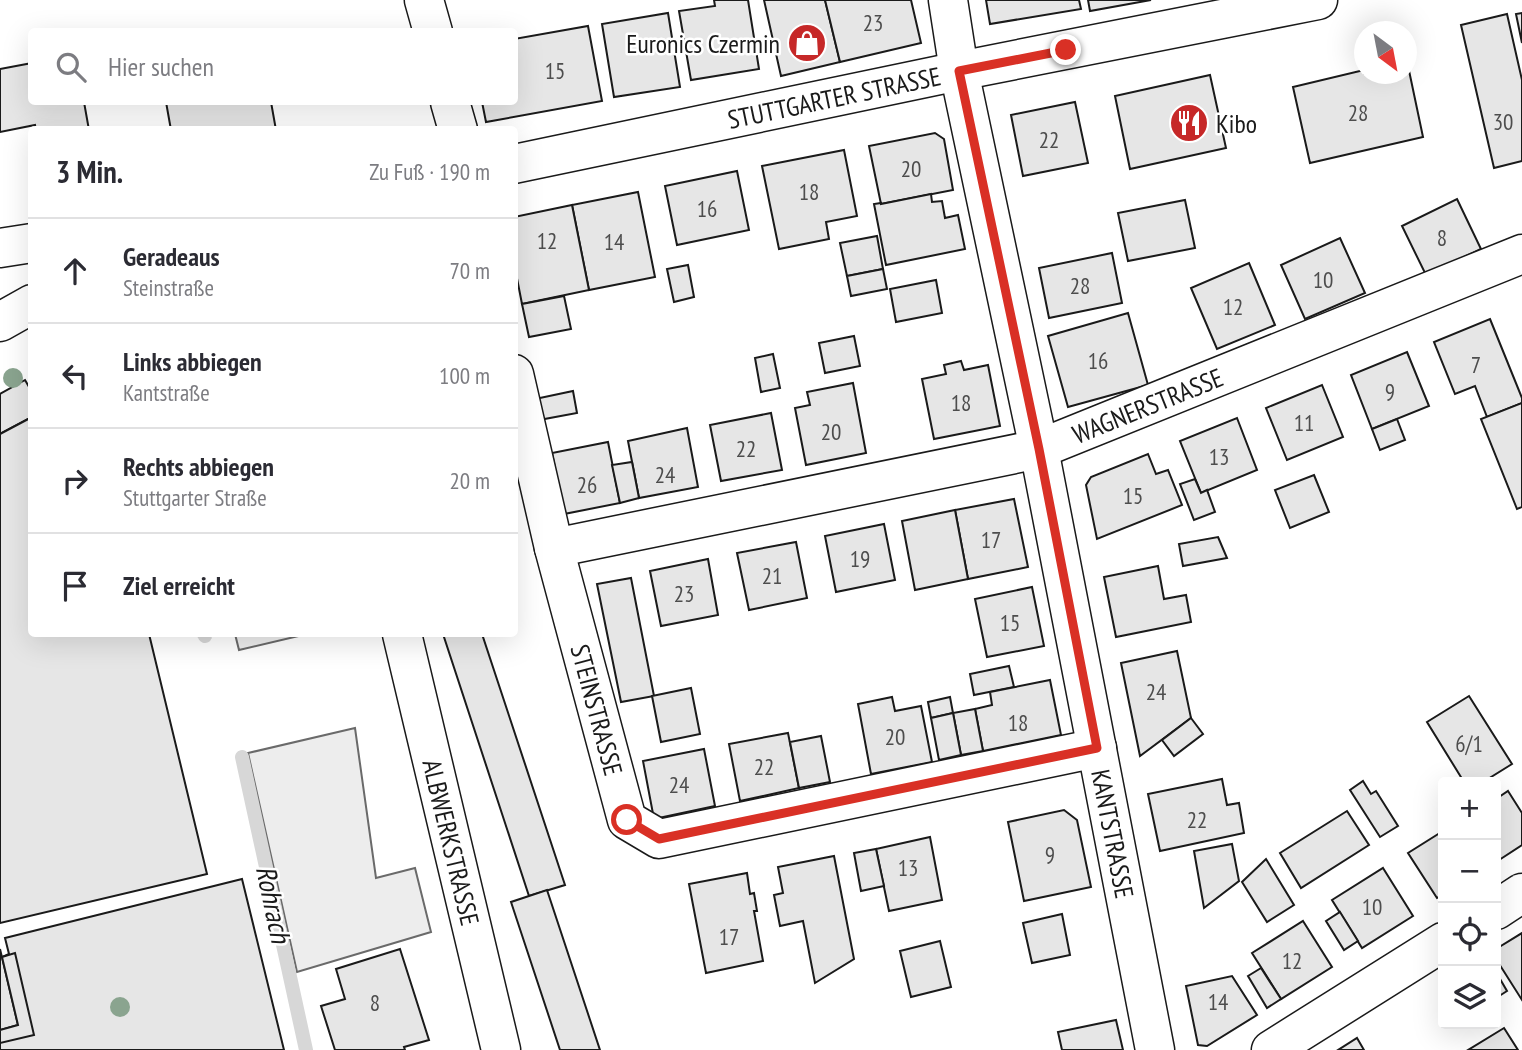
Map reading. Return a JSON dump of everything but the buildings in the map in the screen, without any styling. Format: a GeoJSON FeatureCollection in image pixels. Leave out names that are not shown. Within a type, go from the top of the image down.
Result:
{"type":"FeatureCollection","features":[{"type":"Feature","properties":{"kind":"street"},"geometry":{"type":"LineString","coordinates":[[424,0],[431,28]]}},
{"type":"Feature","properties":{"kind":"street","name":"KANTSTRASSE"},"geometry":{"type":"LineString","coordinates":[[948,0],[959,71],[1039,449],[1155,1050]]}},
{"type":"Feature","properties":{"kind":"street","name":"STUTTGARTER STRASSE"},"geometry":{"type":"LineString","coordinates":[[518,163],[959,71],[1318,0]]}},
{"type":"Feature","properties":{"kind":"street"},"geometry":{"type":"LineString","coordinates":[[451,105],[457,126]]}},
{"type":"Feature","properties":{"kind":"street"},"geometry":{"type":"LineString","coordinates":[[0,248],[28,244]]}},
{"type":"Feature","properties":{"kind":"street","name":"WAGNERSTRASSE"},"geometry":{"type":"LineString","coordinates":[[554,548],[1039,449],[1522,254]]}},
{"type":"Feature","properties":{"kind":"street"},"geometry":{"type":"LineString","coordinates":[[0,322],[28,306]]}},
{"type":"Feature","properties":{"kind":"street","name":"STEINSTRASSE"},"geometry":{"type":"LineString","coordinates":[[518,391],[554,548],[627,820],[659,839],[1097,748]]}},
{"type":"Feature","properties":{"kind":"street","name":"ALBWERKSTRASSE"},"geometry":{"type":"LineString","coordinates":[[403,637],[501,1050]]}},
{"type":"Feature","properties":{"kind":"street"},"geometry":{"type":"LineString","coordinates":[[1501,906],[1522,893]]}},
{"type":"Feature","properties":{"kind":"street"},"geometry":{"type":"LineString","coordinates":[[1272,1050],[1438,945]]}},
{"type":"Feature","properties":{"kind":"shaded area"},"geometry":{"type":"Polygon","coordinates":[[[236,637],[294,637],[239,650],[236,637]]]}},
{"type":"Feature","properties":{"kind":"shaded area"},"geometry":{"type":"Polygon","coordinates":[[[355,728],[376,878],[415,868],[431,932],[297,972],[248,753],[355,728]]]}},
{"type":"Feature","properties":{"kind":"waterway","name":"Rohrach"},"geometry":{"type":"LineString","coordinates":[[242,757],[306,1050]]}},
{"type":"Feature","properties":{"kind":"place","name":"Euronics Czermin"},"geometry":{"type":"Point","coordinates":[807,43]}},
{"type":"Feature","properties":{"kind":"place","name":"Kibo"},"geometry":{"type":"Point","coordinates":[1189,123]}},
{"type":"Feature","properties":{"kind":"route"},"geometry":{"type":"LineString","coordinates":[[627,820],[659,839],[1097,748],[1039,449],[959,71],[1066,50]]}}]}
